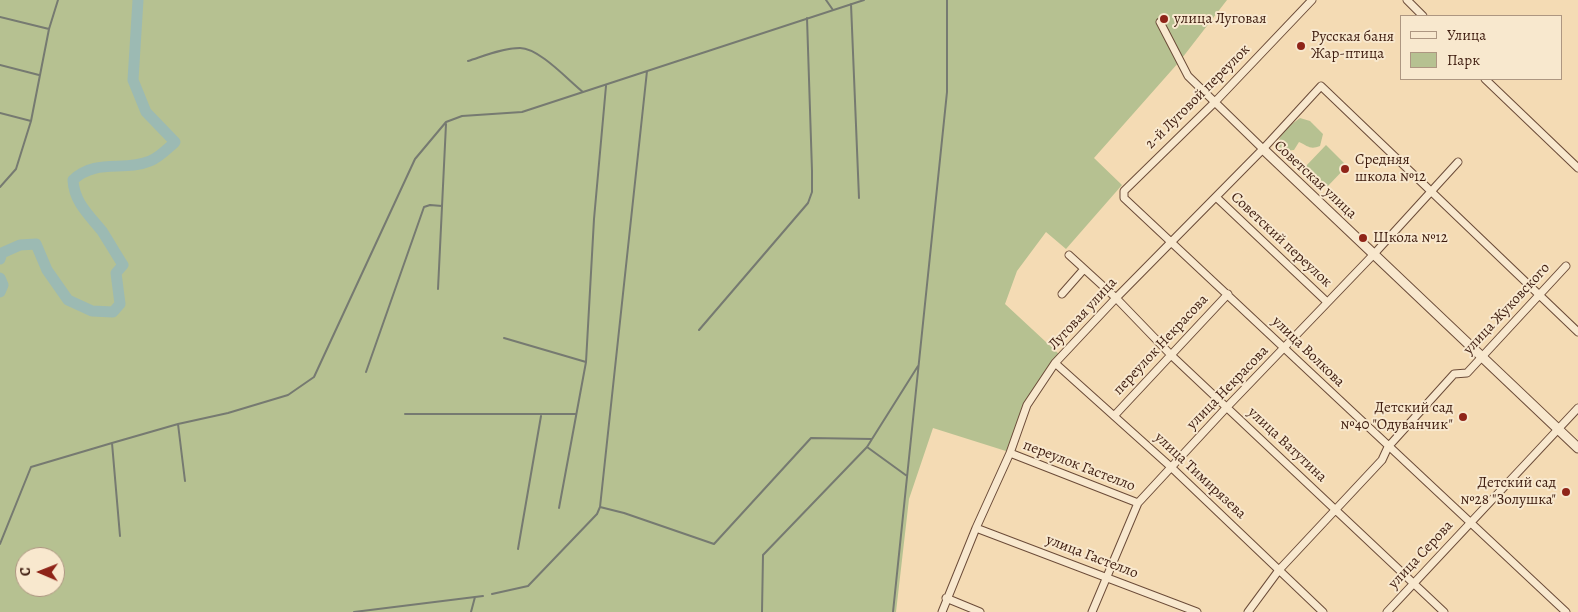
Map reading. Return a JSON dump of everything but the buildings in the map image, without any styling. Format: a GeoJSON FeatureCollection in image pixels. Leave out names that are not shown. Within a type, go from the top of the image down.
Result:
{"type":"FeatureCollection","features":[{"type":"Feature","properties":{"kind":"street","name":"2-й Луговой переулок"},"geometry":{"type":"LineString","coordinates":[[1124,191],[1214,103],[1312,0]]}},
{"type":"Feature","properties":{"kind":"street"},"geometry":{"type":"LineString","coordinates":[[1407,0],[1422,15]]}},
{"type":"Feature","properties":{"kind":"street","name":"Советская улица"},"geometry":{"type":"LineString","coordinates":[[1160,22],[1185,72],[1214,103],[1578,448]]}},
{"type":"Feature","properties":{"kind":"street"},"geometry":{"type":"LineString","coordinates":[[1486,80],[1578,168]]}},
{"type":"Feature","properties":{"kind":"street","name":"Луговая улица"},"geometry":{"type":"LineString","coordinates":[[942,612],[946,598],[1010,453],[1027,404],[1055,363],[1116,298],[1263,149],[1321,86],[1431,192]]}},
{"type":"Feature","properties":{"kind":"street","name":"улица Некрасова"},"geometry":{"type":"LineString","coordinates":[[1092,612],[1138,503],[1374,254],[1458,162]]}},
{"type":"Feature","properties":{"kind":"street","name":"улица Волкова"},"geometry":{"type":"LineString","coordinates":[[1124,191],[1124,198],[1566,612]]}},
{"type":"Feature","properties":{"kind":"street"},"geometry":{"type":"LineString","coordinates":[[1431,192],[1578,332]]}},
{"type":"Feature","properties":{"kind":"street","name":"Советский переулок"},"geometry":{"type":"LineString","coordinates":[[1216,197],[1327,302]]}},
{"type":"Feature","properties":{"kind":"street","name":"улица Ватутина"},"geometry":{"type":"LineString","coordinates":[[1069,255],[1116,298],[1226,408],[1444,612]]}},
{"type":"Feature","properties":{"kind":"street","name":"улица Жуковского"},"geometry":{"type":"LineString","coordinates":[[1248,612],[1279,570],[1382,460],[1388,447],[1454,374],[1467,373],[1566,266]]}},
{"type":"Feature","properties":{"kind":"street"},"geometry":{"type":"LineString","coordinates":[[1062,294],[1084,269]]}},
{"type":"Feature","properties":{"kind":"street","name":"переулок Некрасова"},"geometry":{"type":"LineString","coordinates":[[1114,416],[1228,294]]}},
{"type":"Feature","properties":{"kind":"street","name":"улица Тимирязева"},"geometry":{"type":"LineString","coordinates":[[1055,363],[1172,468],[1323,612]]}},
{"type":"Feature","properties":{"kind":"street","name":"улица Серова"},"geometry":{"type":"LineString","coordinates":[[1387,612],[1578,408]]}},
{"type":"Feature","properties":{"kind":"street","name":"переулок Гастелло"},"geometry":{"type":"LineString","coordinates":[[1010,453],[1138,503]]}},
{"type":"Feature","properties":{"kind":"street","name":"улица Гастелло"},"geometry":{"type":"LineString","coordinates":[[976,528],[1197,612]]}},
{"type":"Feature","properties":{"kind":"street"},"geometry":{"type":"LineString","coordinates":[[946,598],[980,612]]}},
{"type":"Feature","properties":{"kind":"green space"},"geometry":{"type":"Polygon","coordinates":[[[0,0],[1227,0],[1179,62],[1094,158],[1122,185],[1066,249],[1046,232],[1017,271],[1005,304],[1060,355],[1025,404],[1009,452],[933,428],[909,499],[896,612],[0,612],[0,0]]]}},
{"type":"Feature","properties":{"kind":"green space"},"geometry":{"type":"Polygon","coordinates":[[[1300,118],[1310,121],[1323,134],[1320,146],[1311,148],[1299,142],[1294,150],[1285,151],[1278,146],[1280,137],[1285,130],[1300,118]]]}},
{"type":"Feature","properties":{"kind":"green space"},"geometry":{"type":"Polygon","coordinates":[[[1326,145],[1347,166],[1327,187],[1306,166],[1326,145]]]}},
{"type":"Feature","properties":{"kind":"waterway"},"geometry":{"type":"LineString","coordinates":[[0,187],[16,169],[31,121],[49,29],[58,0]]}},
{"type":"Feature","properties":{"kind":"waterway"},"geometry":{"type":"LineString","coordinates":[[0,259],[2,253],[20,245],[36,244],[47,270],[68,300],[92,311],[113,312],[120,304],[116,273],[123,265],[102,231],[79,202],[73,180],[91,169],[130,166],[150,161],[175,142],[146,112],[133,80],[138,0]]}},
{"type":"Feature","properties":{"kind":"waterway"},"geometry":{"type":"LineString","coordinates":[[826,0],[833,10]]}},
{"type":"Feature","properties":{"kind":"waterway"},"geometry":{"type":"LineString","coordinates":[[0,544],[31,467],[178,424],[228,413],[288,395],[314,377],[415,159],[446,122],[462,116],[522,112],[864,0]]}},
{"type":"Feature","properties":{"kind":"waterway"},"geometry":{"type":"LineString","coordinates":[[893,612],[947,92],[947,0]]}},
{"type":"Feature","properties":{"kind":"waterway"},"geometry":{"type":"LineString","coordinates":[[851,4],[859,198]]}},
{"type":"Feature","properties":{"kind":"waterway"},"geometry":{"type":"LineString","coordinates":[[0,17],[49,29]]}},
{"type":"Feature","properties":{"kind":"waterway"},"geometry":{"type":"LineString","coordinates":[[699,330],[808,203],[812,192],[807,18]]}},
{"type":"Feature","properties":{"kind":"waterway"},"geometry":{"type":"LineString","coordinates":[[468,61],[507,49],[528,49],[553,66],[583,92]]}},
{"type":"Feature","properties":{"kind":"waterway"},"geometry":{"type":"LineString","coordinates":[[0,65],[39,75]]}},
{"type":"Feature","properties":{"kind":"waterway"},"geometry":{"type":"LineString","coordinates":[[492,594],[528,586],[597,514],[600,507],[647,71]]}},
{"type":"Feature","properties":{"kind":"waterway"},"geometry":{"type":"LineString","coordinates":[[559,508],[586,362],[594,219],[606,86]]}},
{"type":"Feature","properties":{"kind":"waterway"},"geometry":{"type":"LineString","coordinates":[[0,113],[31,121]]}},
{"type":"Feature","properties":{"kind":"waterway"},"geometry":{"type":"LineString","coordinates":[[438,289],[446,124]]}},
{"type":"Feature","properties":{"kind":"waterway"},"geometry":{"type":"LineString","coordinates":[[366,372],[424,207],[430,205],[442,206]]}},
{"type":"Feature","properties":{"kind":"waterway"},"geometry":{"type":"LineString","coordinates":[[0,278],[3,285],[0,292]]}},
{"type":"Feature","properties":{"kind":"waterway"},"geometry":{"type":"LineString","coordinates":[[504,338],[586,362]]}},
{"type":"Feature","properties":{"kind":"waterway"},"geometry":{"type":"LineString","coordinates":[[762,612],[763,555],[867,447],[918,366]]}},
{"type":"Feature","properties":{"kind":"waterway"},"geometry":{"type":"LineString","coordinates":[[405,414],[575,414]]}},
{"type":"Feature","properties":{"kind":"waterway"},"geometry":{"type":"LineString","coordinates":[[518,549],[541,416]]}},
{"type":"Feature","properties":{"kind":"waterway"},"geometry":{"type":"LineString","coordinates":[[178,424],[185,481]]}},
{"type":"Feature","properties":{"kind":"waterway"},"geometry":{"type":"LineString","coordinates":[[600,507],[624,513],[714,544],[811,438],[872,439]]}},
{"type":"Feature","properties":{"kind":"waterway"},"geometry":{"type":"LineString","coordinates":[[112,443],[120,536]]}},
{"type":"Feature","properties":{"kind":"waterway"},"geometry":{"type":"LineString","coordinates":[[867,447],[907,476]]}},
{"type":"Feature","properties":{"kind":"waterway"},"geometry":{"type":"LineString","coordinates":[[354,612],[483,596]]}},
{"type":"Feature","properties":{"kind":"waterway"},"geometry":{"type":"LineString","coordinates":[[471,612],[475,597]]}},
{"type":"Feature","properties":{"kind":"place","name":"улица Луговая"},"geometry":{"type":"Point","coordinates":[1164,19]}},
{"type":"Feature","properties":{"kind":"place","name":"Русская баня Жар-птица"},"geometry":{"type":"Point","coordinates":[1301,46]}},
{"type":"Feature","properties":{"kind":"place","name":"Средняя школа №12"},"geometry":{"type":"Point","coordinates":[1345,169]}},
{"type":"Feature","properties":{"kind":"place","name":"Школа №12"},"geometry":{"type":"Point","coordinates":[1363,238]}},
{"type":"Feature","properties":{"kind":"place","name":"Детский сад №40 \"Одуванчик\""},"geometry":{"type":"Point","coordinates":[1463,417]}},
{"type":"Feature","properties":{"kind":"place","name":"Детский сад №28 \"Золушка\""},"geometry":{"type":"Point","coordinates":[1566,492]}}]}
